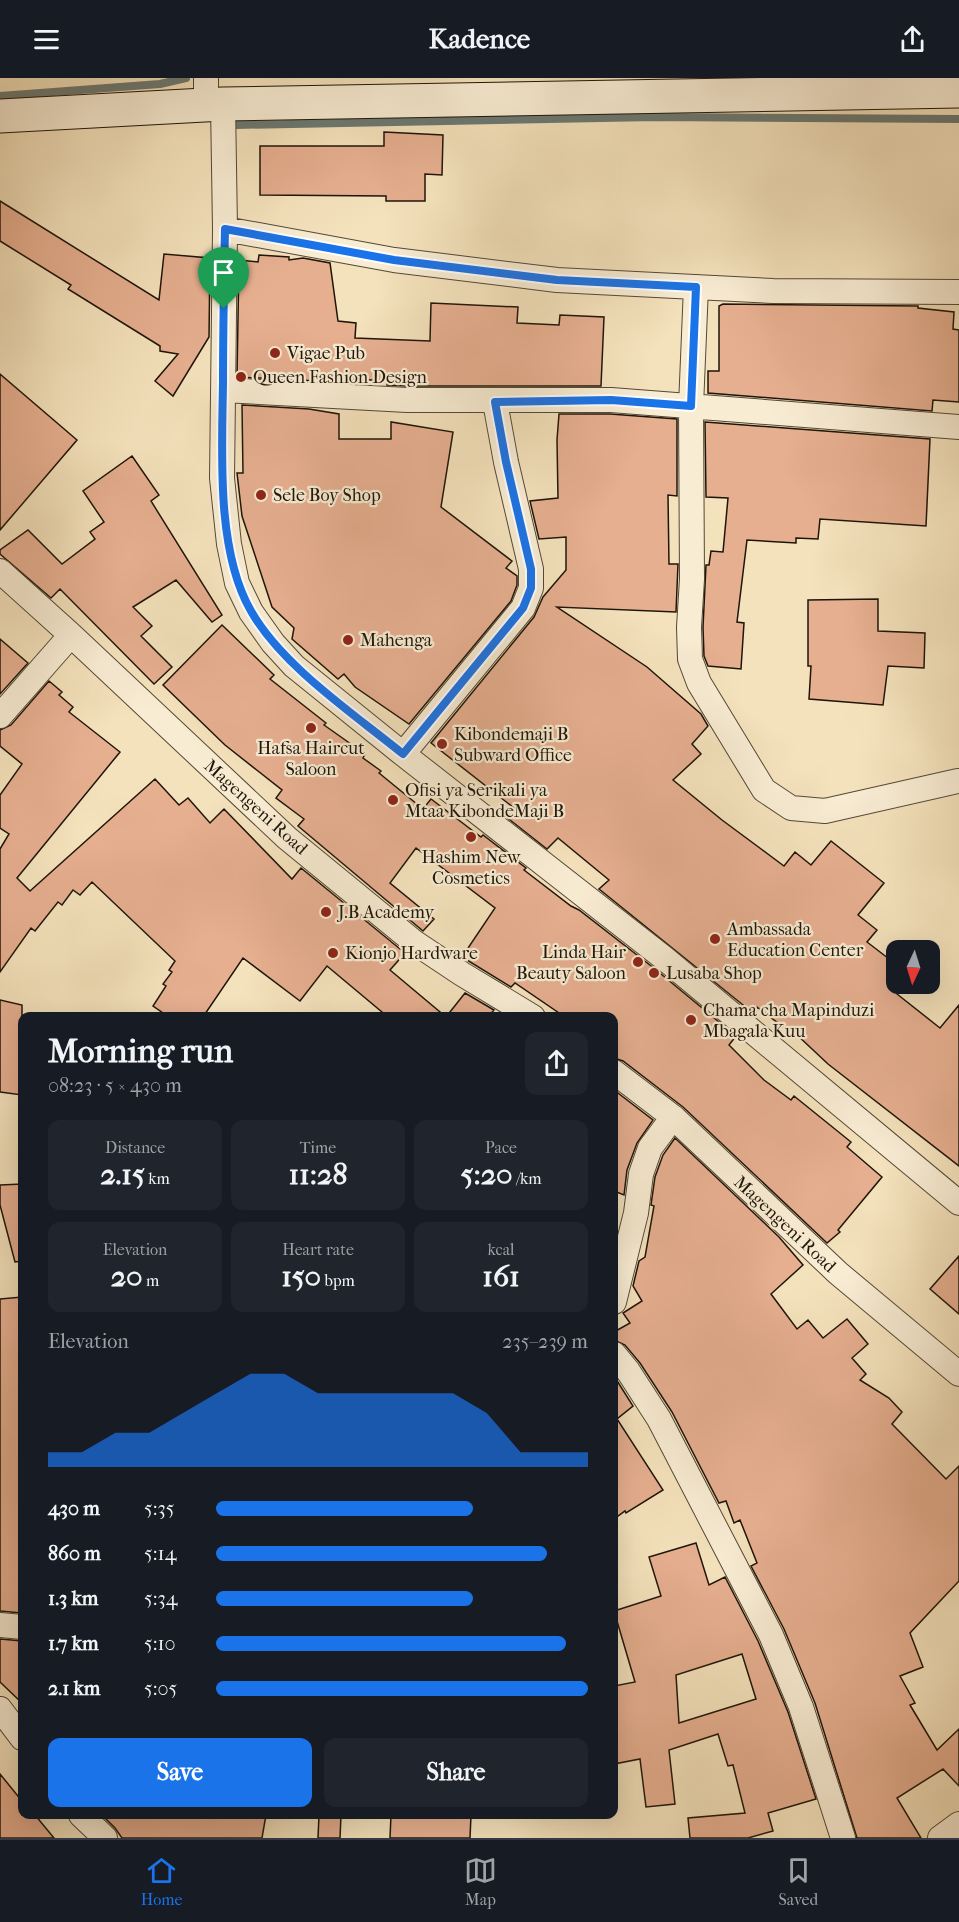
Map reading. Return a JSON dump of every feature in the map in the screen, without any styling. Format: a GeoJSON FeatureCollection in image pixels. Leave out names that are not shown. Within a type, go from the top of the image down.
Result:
{"type":"FeatureCollection","features":[{"type":"Feature","properties":{"kind":"street"},"geometry":{"type":"LineString","coordinates":[[0,116],[212,95],[942,87]]}},
{"type":"Feature","properties":{"kind":"street"},"geometry":{"type":"LineString","coordinates":[[212,95],[225,229],[222,478],[229,544],[237,583],[251,612],[273,643],[294,666],[664,958],[959,1203]]}},
{"type":"Feature","properties":{"kind":"street"},"geometry":{"type":"LineString","coordinates":[[225,229],[406,261],[557,280],[773,291],[959,292]]}},
{"type":"Feature","properties":{"kind":"street"},"geometry":{"type":"LineString","coordinates":[[696,287],[691,406],[692,579],[689,627],[690,659],[699,683],[764,790],[791,807],[825,811],[959,778]]}},
{"type":"Feature","properties":{"kind":"street"},"geometry":{"type":"LineString","coordinates":[[223,390],[406,400],[495,402],[611,400],[959,427]]}},
{"type":"Feature","properties":{"kind":"street"},"geometry":{"type":"LineString","coordinates":[[403,754],[523,608],[531,588],[529,560],[506,462],[495,402]]}},
{"type":"Feature","properties":{"kind":"street","name":"Magengeni Road"},"geometry":{"type":"LineString","coordinates":[[0,571],[71,634],[287,838],[414,942],[525,1012]]}},
{"type":"Feature","properties":{"kind":"street"},"geometry":{"type":"LineString","coordinates":[[0,716],[71,634]]}},
{"type":"Feature","properties":{"kind":"street","name":"Magengeni Road"},"geometry":{"type":"LineString","coordinates":[[618,1075],[673,1117],[830,1265],[959,1374]]}},
{"type":"Feature","properties":{"kind":"street"},"geometry":{"type":"LineString","coordinates":[[618,1286],[636,1213],[641,1174],[650,1148],[673,1117]]}},
{"type":"Feature","properties":{"kind":"street"},"geometry":{"type":"LineString","coordinates":[[618,1359],[659,1419],[771,1635],[801,1707],[843,1838]]}},
{"type":"Feature","properties":{"kind":"street"},"geometry":{"type":"LineString","coordinates":[[0,1625],[18,1627]]}},
{"type":"Feature","properties":{"kind":"street"},"geometry":{"type":"LineString","coordinates":[[0,1709],[18,1733]]}},
{"type":"Feature","properties":{"kind":"street"},"geometry":{"type":"LineString","coordinates":[[85,1819],[105,1838]]}},
{"type":"Feature","properties":{"kind":"street"},"geometry":{"type":"LineString","coordinates":[[940,1838],[959,1824]]}},
{"type":"Feature","properties":{"kind":"building"},"geometry":{"type":"Polygon","coordinates":[[[384,132],[443,135],[442,175],[425,174],[425,201],[386,201],[386,196],[260,195],[260,146],[384,146],[384,132]]]}},
{"type":"Feature","properties":{"kind":"building"},"geometry":{"type":"Polygon","coordinates":[[[0,201],[159,300],[164,254],[210,258],[209,337],[173,396],[155,381],[178,354],[160,351],[160,346],[68,289],[71,285],[0,241],[0,201]]]}},
{"type":"Feature","properties":{"kind":"building"},"geometry":{"type":"Polygon","coordinates":[[[259,255],[289,257],[289,260],[303,258],[330,263],[338,321],[356,323],[355,338],[430,341],[431,303],[518,307],[517,323],[559,325],[560,315],[604,317],[601,386],[407,386],[387,385],[387,381],[338,378],[338,382],[237,377],[239,260],[258,262],[259,255]]]}},
{"type":"Feature","properties":{"kind":"building"},"geometry":{"type":"Polygon","coordinates":[[[723,304],[918,306],[918,308],[954,312],[953,329],[959,330],[959,402],[933,400],[932,411],[708,393],[708,371],[719,371],[719,306],[723,304]]]}},
{"type":"Feature","properties":{"kind":"building"},"geometry":{"type":"Polygon","coordinates":[[[0,374],[77,440],[0,530],[0,374]]]}},
{"type":"Feature","properties":{"kind":"building"},"geometry":{"type":"Polygon","coordinates":[[[242,405],[309,409],[339,414],[339,439],[391,439],[391,422],[453,432],[441,507],[512,561],[506,568],[517,576],[517,585],[511,601],[409,724],[355,687],[344,674],[338,679],[292,639],[294,628],[272,607],[242,516],[237,473],[243,473],[242,405]]]}},
{"type":"Feature","properties":{"kind":"building"},"geometry":{"type":"Polygon","coordinates":[[[559,414],[610,414],[677,419],[677,496],[668,495],[669,564],[678,564],[676,612],[557,607],[647,667],[701,714],[708,726],[692,744],[701,754],[673,780],[784,866],[795,852],[811,865],[831,841],[884,883],[858,915],[877,930],[867,942],[886,957],[886,994],[897,994],[940,1028],[959,1005],[959,1166],[828,1064],[796,1034],[795,1036],[757,1007],[753,1013],[599,889],[609,880],[558,838],[547,849],[505,816],[514,808],[431,743],[534,617],[543,597],[566,570],[566,537],[539,539],[530,501],[558,498],[559,414]]]}},
{"type":"Feature","properties":{"kind":"building"},"geometry":{"type":"Polygon","coordinates":[[[705,422],[930,439],[926,526],[820,519],[818,539],[796,538],[796,543],[747,540],[737,622],[744,623],[741,669],[708,666],[704,656],[706,565],[709,565],[711,551],[723,552],[728,498],[706,497],[705,422]]]}},
{"type":"Feature","properties":{"kind":"building"},"geometry":{"type":"Polygon","coordinates":[[[132,456],[159,495],[151,501],[222,615],[212,622],[176,580],[133,607],[152,626],[141,636],[172,667],[154,684],[60,589],[51,598],[0,554],[0,550],[28,530],[62,564],[95,539],[90,532],[104,522],[83,491],[132,456]]]}},
{"type":"Feature","properties":{"kind":"building"},"geometry":{"type":"Polygon","coordinates":[[[878,599],[878,631],[925,633],[924,668],[888,666],[883,705],[809,699],[811,666],[808,666],[808,600],[878,599]]]}},
{"type":"Feature","properties":{"kind":"building"},"geometry":{"type":"Polygon","coordinates":[[[222,625],[274,675],[270,679],[326,723],[324,725],[365,754],[363,758],[423,809],[431,799],[481,837],[483,835],[526,868],[524,870],[655,969],[736,1036],[729,1045],[764,1080],[791,1100],[794,1096],[851,1142],[847,1147],[882,1177],[838,1230],[840,1232],[827,1243],[683,1107],[618,1059],[618,1012],[558,1012],[515,983],[511,987],[462,957],[495,908],[416,848],[390,883],[434,919],[423,931],[298,826],[304,819],[276,798],[282,790],[225,745],[163,685],[222,625]]]}},
{"type":"Feature","properties":{"kind":"building"},"geometry":{"type":"Polygon","coordinates":[[[0,639],[28,663],[0,694],[0,639]]]}},
{"type":"Feature","properties":{"kind":"building"},"geometry":{"type":"Polygon","coordinates":[[[49,681],[62,692],[59,695],[73,707],[69,712],[120,752],[17,878],[30,891],[155,779],[179,805],[188,798],[210,823],[224,809],[292,879],[301,868],[405,953],[390,970],[440,1012],[382,1012],[327,966],[300,1001],[243,958],[206,1012],[162,1012],[153,1006],[166,986],[163,984],[172,972],[169,970],[175,961],[92,882],[80,895],[73,890],[62,905],[58,902],[35,931],[31,928],[0,972],[0,849],[9,834],[0,828],[0,795],[22,764],[0,746],[0,730],[11,725],[49,681]]]}},
{"type":"Feature","properties":{"kind":"building"},"geometry":{"type":"Polygon","coordinates":[[[465,993],[494,1010],[492,1012],[450,1012],[465,993]]]}},
{"type":"Feature","properties":{"kind":"building"},"geometry":{"type":"Polygon","coordinates":[[[0,1000],[22,1005],[22,1012],[18,1012],[18,1094],[0,1092],[0,1000]]]}},
{"type":"Feature","properties":{"kind":"building"},"geometry":{"type":"Polygon","coordinates":[[[618,1093],[653,1120],[637,1143],[627,1170],[624,1195],[618,1193],[618,1093]]]}},
{"type":"Feature","properties":{"kind":"building"},"geometry":{"type":"Polygon","coordinates":[[[675,1138],[779,1237],[803,1265],[771,1294],[797,1329],[808,1320],[823,1338],[847,1319],[868,1344],[852,1358],[866,1374],[860,1380],[889,1398],[902,1412],[892,1424],[946,1479],[959,1466],[959,1581],[910,1633],[923,1667],[900,1676],[915,1703],[910,1705],[937,1750],[959,1729],[959,1786],[943,1769],[897,1798],[921,1838],[857,1838],[815,1703],[784,1629],[751,1566],[757,1563],[740,1520],[734,1523],[726,1501],[719,1503],[672,1412],[640,1363],[625,1345],[618,1342],[618,1330],[630,1323],[623,1313],[642,1301],[633,1286],[639,1261],[645,1257],[654,1206],[651,1205],[655,1177],[663,1155],[675,1138]]]}},
{"type":"Feature","properties":{"kind":"building"},"geometry":{"type":"Polygon","coordinates":[[[18,1184],[18,1262],[15,1262],[0,1205],[0,1185],[18,1184]]]}},
{"type":"Feature","properties":{"kind":"building"},"geometry":{"type":"Polygon","coordinates":[[[959,1256],[959,1314],[930,1289],[959,1256]]]}},
{"type":"Feature","properties":{"kind":"building"},"geometry":{"type":"Polygon","coordinates":[[[18,1297],[18,1613],[0,1611],[0,1299],[18,1297]]]}},
{"type":"Feature","properties":{"kind":"building"},"geometry":{"type":"Polygon","coordinates":[[[618,1382],[633,1406],[618,1418],[618,1382]]]}},
{"type":"Feature","properties":{"kind":"building"},"geometry":{"type":"Polygon","coordinates":[[[618,1421],[663,1490],[626,1513],[625,1511],[618,1516],[618,1421]]]}},
{"type":"Feature","properties":{"kind":"building"},"geometry":{"type":"Polygon","coordinates":[[[696,1543],[709,1585],[725,1577],[758,1641],[788,1712],[816,1799],[768,1813],[773,1831],[748,1838],[690,1838],[688,1818],[745,1813],[733,1765],[728,1766],[718,1734],[669,1750],[675,1804],[646,1807],[640,1759],[618,1763],[618,1685],[635,1682],[618,1625],[618,1610],[661,1596],[649,1557],[696,1543]],[[742,1654],[676,1675],[679,1723],[756,1699],[742,1654]]]}},
{"type":"Feature","properties":{"kind":"building"},"geometry":{"type":"Polygon","coordinates":[[[0,1639],[18,1641],[18,1699],[0,1682],[0,1639]]]}},
{"type":"Feature","properties":{"kind":"building"},"geometry":{"type":"Polygon","coordinates":[[[0,1774],[18,1796],[18,1819],[38,1819],[54,1838],[0,1838],[0,1774]]]}},
{"type":"Feature","properties":{"kind":"building"},"geometry":{"type":"Polygon","coordinates":[[[106,1819],[265,1819],[262,1838],[122,1838],[106,1819]]]}},
{"type":"Feature","properties":{"kind":"building"},"geometry":{"type":"Polygon","coordinates":[[[319,1819],[341,1819],[340,1838],[318,1838],[319,1819]]]}},
{"type":"Feature","properties":{"kind":"building"},"geometry":{"type":"Polygon","coordinates":[[[391,1819],[471,1819],[470,1838],[390,1838],[391,1819]]]}},
{"type":"Feature","properties":{"kind":"waterway"},"geometry":{"type":"LineString","coordinates":[[0,96],[160,84],[186,78]]}},
{"type":"Feature","properties":{"kind":"waterway"},"geometry":{"type":"LineString","coordinates":[[236,125],[655,117],[959,119]]}},
{"type":"Feature","properties":{"kind":"place","name":"Vigae Pub"},"geometry":{"type":"Point","coordinates":[275,353]}},
{"type":"Feature","properties":{"kind":"place","name":"Queen Fashion Design"},"geometry":{"type":"Point","coordinates":[241,377]}},
{"type":"Feature","properties":{"kind":"place","name":"Sele Boy Shop"},"geometry":{"type":"Point","coordinates":[261,495]}},
{"type":"Feature","properties":{"kind":"place","name":"Mahenga"},"geometry":{"type":"Point","coordinates":[348,640]}},
{"type":"Feature","properties":{"kind":"place","name":"Hafsa Haircut Saloon"},"geometry":{"type":"Point","coordinates":[311,728]}},
{"type":"Feature","properties":{"kind":"place","name":"Kibondemaji B Subward Office"},"geometry":{"type":"Point","coordinates":[442,744]}},
{"type":"Feature","properties":{"kind":"place","name":"Ofisi ya Serikali ya Mtaa KibondeMaji B"},"geometry":{"type":"Point","coordinates":[393,800]}},
{"type":"Feature","properties":{"kind":"place","name":"Hashim New Cosmetics"},"geometry":{"type":"Point","coordinates":[471,837]}},
{"type":"Feature","properties":{"kind":"place","name":"J.B Academy"},"geometry":{"type":"Point","coordinates":[326,912]}},
{"type":"Feature","properties":{"kind":"place","name":"Ambassada Education Center"},"geometry":{"type":"Point","coordinates":[715,939]}},
{"type":"Feature","properties":{"kind":"place","name":"Kionjo Hardware"},"geometry":{"type":"Point","coordinates":[333,953]}},
{"type":"Feature","properties":{"kind":"place","name":"Linda Hair Beauty Saloon"},"geometry":{"type":"Point","coordinates":[638,962]}},
{"type":"Feature","properties":{"kind":"place","name":"Lusaba Shop"},"geometry":{"type":"Point","coordinates":[654,973]}},
{"type":"Feature","properties":{"kind":"place","name":"Chama cha Mapinduzi Mbagala Kuu"},"geometry":{"type":"Point","coordinates":[691,1020]}},
{"type":"Feature","properties":{"kind":"route"},"geometry":{"type":"LineString","coordinates":[[225,229],[394,260],[557,280],[696,287],[691,406],[562,399],[495,402],[506,462],[531,569],[531,588],[523,608],[490,651],[403,754],[294,666],[273,643],[251,612],[237,583],[229,544],[222,478],[224,309],[225,229]]}}]}
